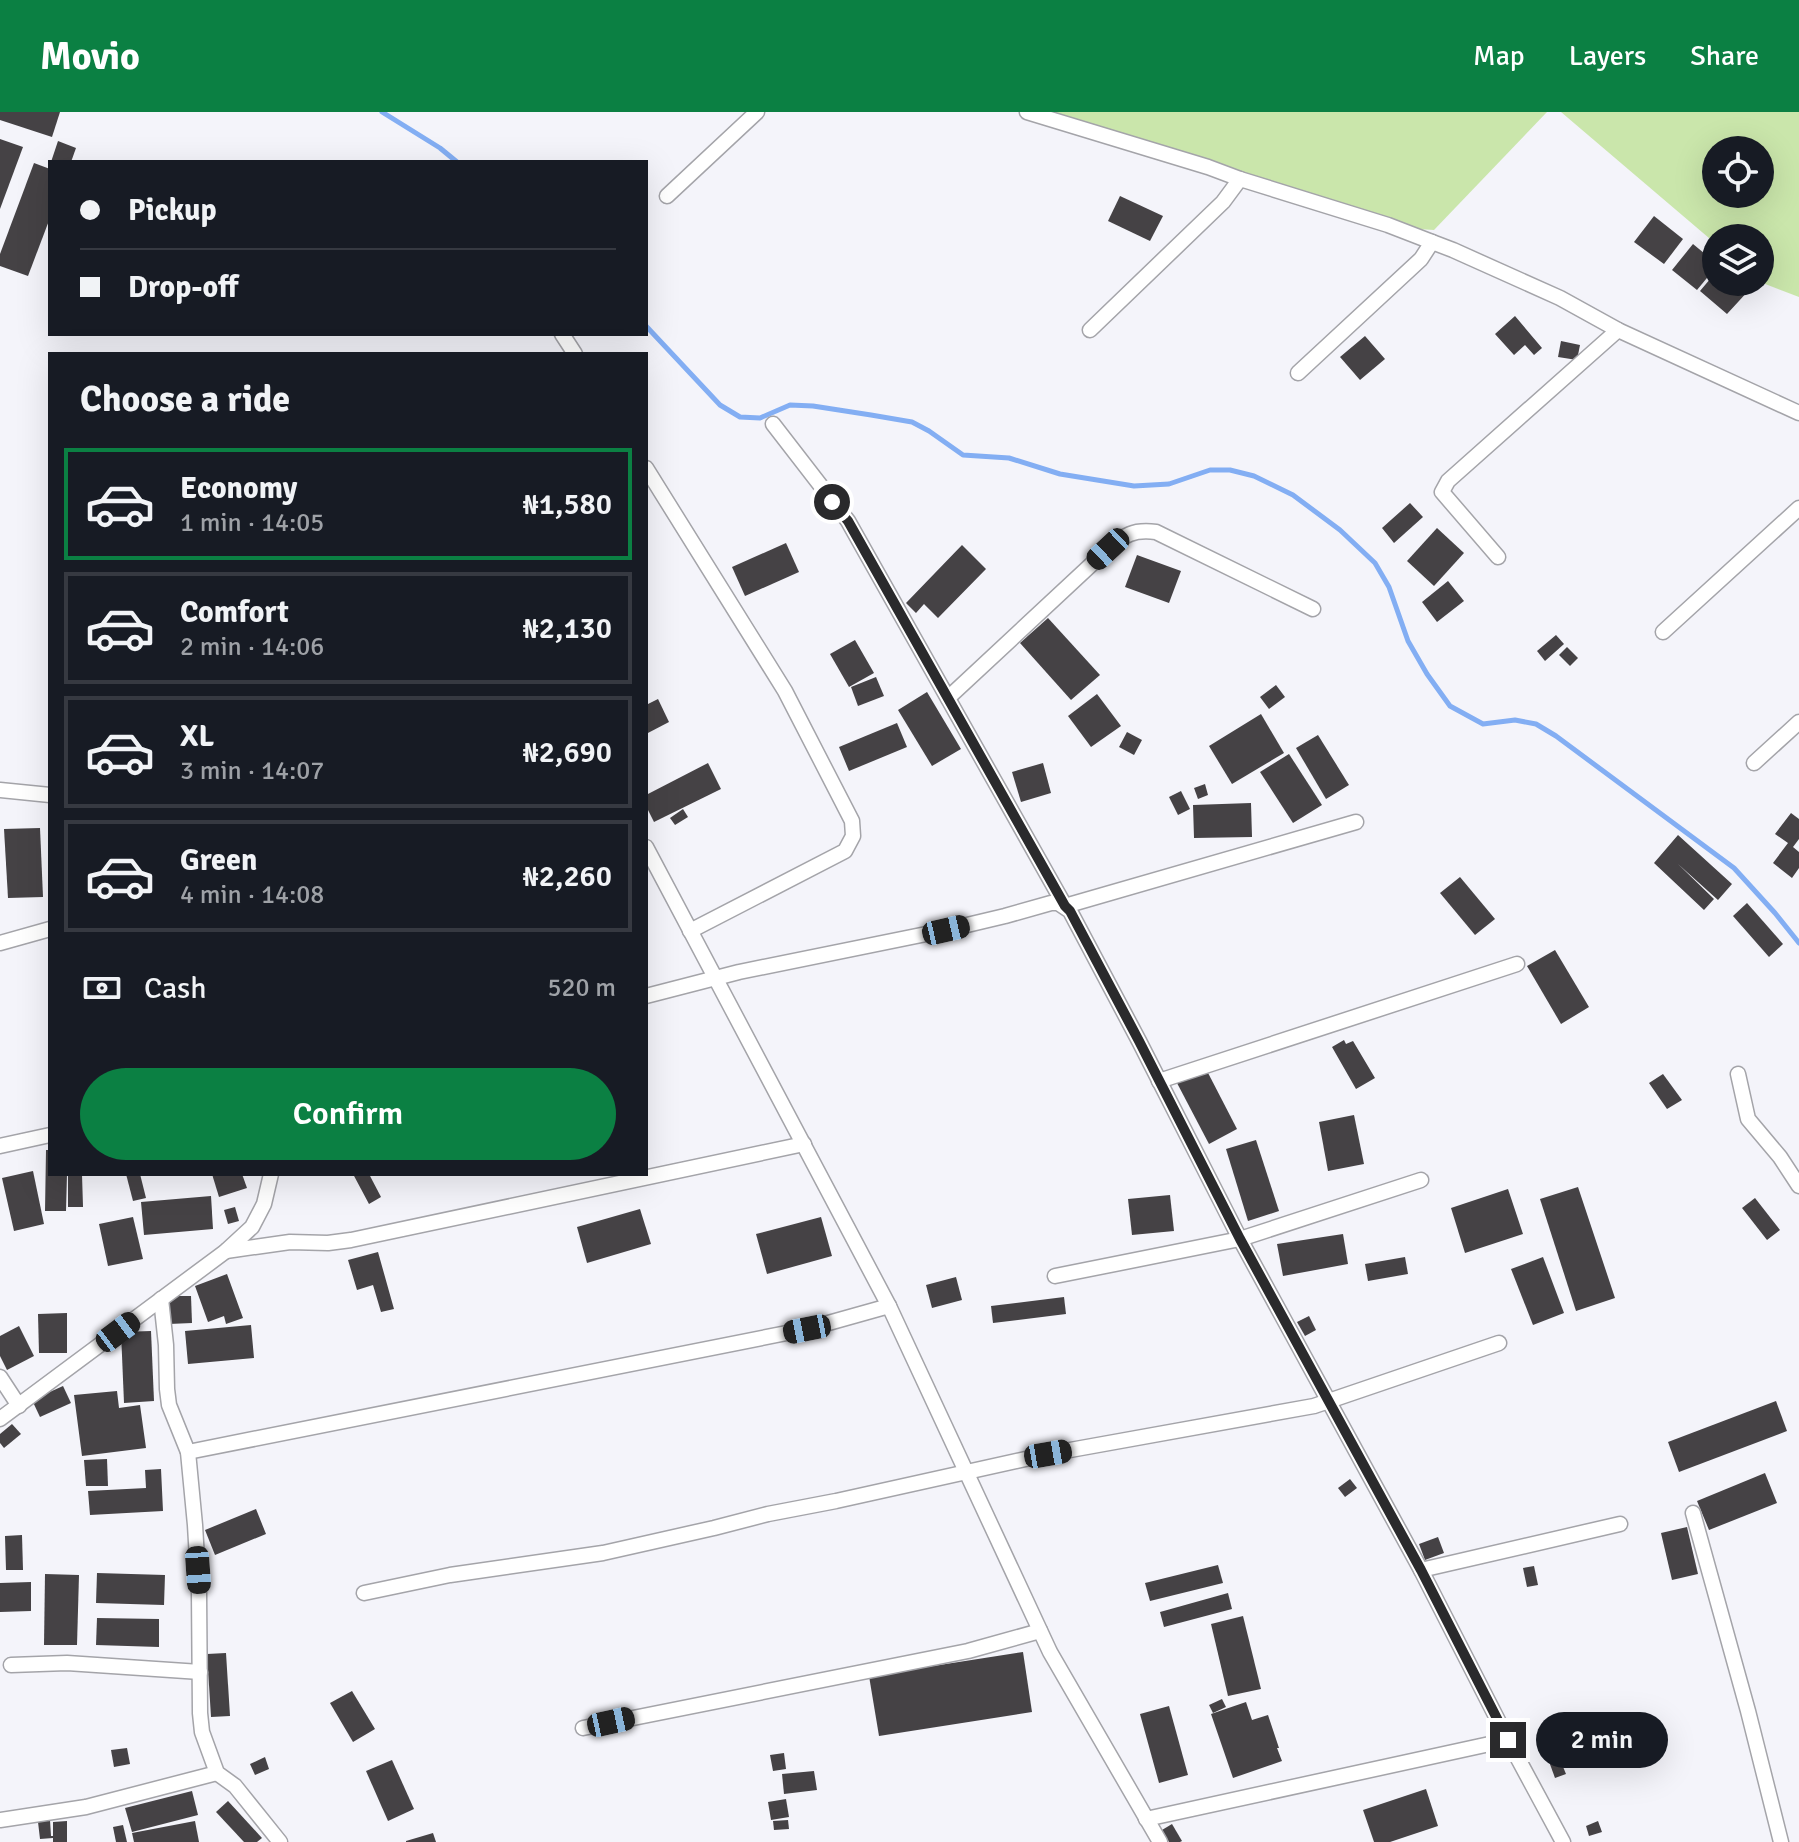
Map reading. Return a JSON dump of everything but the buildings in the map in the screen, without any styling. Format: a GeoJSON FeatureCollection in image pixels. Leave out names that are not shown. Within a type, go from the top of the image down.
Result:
{"type":"FeatureCollection","features":[{"type":"Feature","properties":{"kind":"street"},"geometry":{"type":"LineString","coordinates":[[667,196],[757,112]]}},
{"type":"Feature","properties":{"kind":"street"},"geometry":{"type":"LineString","coordinates":[[1027,112],[1208,167],[1432,242],[1560,298],[1618,330],[1799,413]]}},
{"type":"Feature","properties":{"kind":"street"},"geometry":{"type":"LineString","coordinates":[[1090,330],[1223,202],[1240,179]]}},
{"type":"Feature","properties":{"kind":"street"},"geometry":{"type":"LineString","coordinates":[[1298,373],[1421,259],[1432,242]]}},
{"type":"Feature","properties":{"kind":"street"},"geometry":{"type":"LineString","coordinates":[[1498,557],[1442,492],[1448,481],[1618,330]]}},
{"type":"Feature","properties":{"kind":"street"},"geometry":{"type":"LineString","coordinates":[[773,424],[848,521],[1070,911],[1240,1239],[1421,1570],[1563,1842]]}},
{"type":"Feature","properties":{"kind":"street"},"geometry":{"type":"LineString","coordinates":[[648,471],[785,691],[852,821],[853,836],[845,851],[690,931]]}},
{"type":"Feature","properties":{"kind":"street"},"geometry":{"type":"LineString","coordinates":[[1663,632],[1799,508]]}},
{"type":"Feature","properties":{"kind":"street"},"geometry":{"type":"LineString","coordinates":[[948,698],[1126,534],[1156,532],[1313,609]]}},
{"type":"Feature","properties":{"kind":"street"},"geometry":{"type":"LineString","coordinates":[[1754,763],[1799,722]]}},
{"type":"Feature","properties":{"kind":"street"},"geometry":{"type":"LineString","coordinates":[[0,790],[48,795]]}},
{"type":"Feature","properties":{"kind":"street"},"geometry":{"type":"LineString","coordinates":[[648,996],[739,972],[946,930],[1051,903],[1065,906],[1356,822]]}},
{"type":"Feature","properties":{"kind":"street"},"geometry":{"type":"LineString","coordinates":[[648,851],[889,1306],[1068,1686],[1160,1842]]}},
{"type":"Feature","properties":{"kind":"street"},"geometry":{"type":"LineString","coordinates":[[0,943],[48,930]]}},
{"type":"Feature","properties":{"kind":"street"},"geometry":{"type":"LineString","coordinates":[[1159,1081],[1517,964]]}},
{"type":"Feature","properties":{"kind":"street"},"geometry":{"type":"LineString","coordinates":[[1738,1074],[1748,1119],[1780,1157],[1799,1186]]}},
{"type":"Feature","properties":{"kind":"street"},"geometry":{"type":"LineString","coordinates":[[0,1146],[48,1135]]}},
{"type":"Feature","properties":{"kind":"street"},"geometry":{"type":"LineString","coordinates":[[226,1251],[290,1242],[351,1240],[804,1144]]}},
{"type":"Feature","properties":{"kind":"street"},"geometry":{"type":"LineString","coordinates":[[0,1419],[226,1251],[252,1227],[264,1204],[271,1176]]}},
{"type":"Feature","properties":{"kind":"street"},"geometry":{"type":"LineString","coordinates":[[1055,1276],[1240,1239],[1421,1180]]}},
{"type":"Feature","properties":{"kind":"street"},"geometry":{"type":"LineString","coordinates":[[161,1299],[169,1405],[188,1452],[199,1593],[202,1732],[217,1773],[235,1786],[280,1842]]}},
{"type":"Feature","properties":{"kind":"street"},"geometry":{"type":"LineString","coordinates":[[188,1452],[807,1329],[889,1306]]}},
{"type":"Feature","properties":{"kind":"street"},"geometry":{"type":"LineString","coordinates":[[364,1593],[450,1575],[603,1553],[1048,1454],[1314,1406],[1499,1343]]}},
{"type":"Feature","properties":{"kind":"street"},"geometry":{"type":"LineString","coordinates":[[0,1377],[19,1406]]}},
{"type":"Feature","properties":{"kind":"street"},"geometry":{"type":"LineString","coordinates":[[1693,1513],[1781,1842]]}},
{"type":"Feature","properties":{"kind":"street"},"geometry":{"type":"LineString","coordinates":[[1421,1570],[1620,1524]]}},
{"type":"Feature","properties":{"kind":"street"},"geometry":{"type":"LineString","coordinates":[[583,1728],[968,1651],[1040,1631]]}},
{"type":"Feature","properties":{"kind":"street"},"geometry":{"type":"LineString","coordinates":[[11,1665],[67,1663],[200,1672]]}},
{"type":"Feature","properties":{"kind":"street"},"geometry":{"type":"LineString","coordinates":[[1146,1819],[1508,1740]]}},
{"type":"Feature","properties":{"kind":"street"},"geometry":{"type":"LineString","coordinates":[[0,1820],[86,1807],[217,1773]]}},
{"type":"Feature","properties":{"kind":"green space"},"geometry":{"type":"Polygon","coordinates":[[[1037,112],[1547,112],[1434,230],[1418,229],[1037,112]]]}},
{"type":"Feature","properties":{"kind":"green space"},"geometry":{"type":"Polygon","coordinates":[[[1561,112],[1799,112],[1799,297],[1774,287],[1774,224],[1702,224],[1702,232],[1561,112]]]}},
{"type":"Feature","properties":{"kind":"waterway"},"geometry":{"type":"LineString","coordinates":[[382,112],[455,160]]}},
{"type":"Feature","properties":{"kind":"waterway"},"geometry":{"type":"LineString","coordinates":[[648,328],[720,405],[740,417],[760,418],[790,405],[813,406],[912,422],[963,455],[1009,458],[1060,474],[1134,486],[1169,484],[1210,470],[1230,470],[1254,476],[1293,495],[1340,530],[1375,563],[1389,587],[1408,641],[1450,706],[1483,724],[1515,720],[1536,724],[1556,736],[1734,868],[1799,943]]}},
{"type":"Feature","properties":{"kind":"route"},"geometry":{"type":"LineString","coordinates":[[832,502],[848,521],[1070,911],[1240,1239],[1421,1570],[1508,1740]]}}]}
